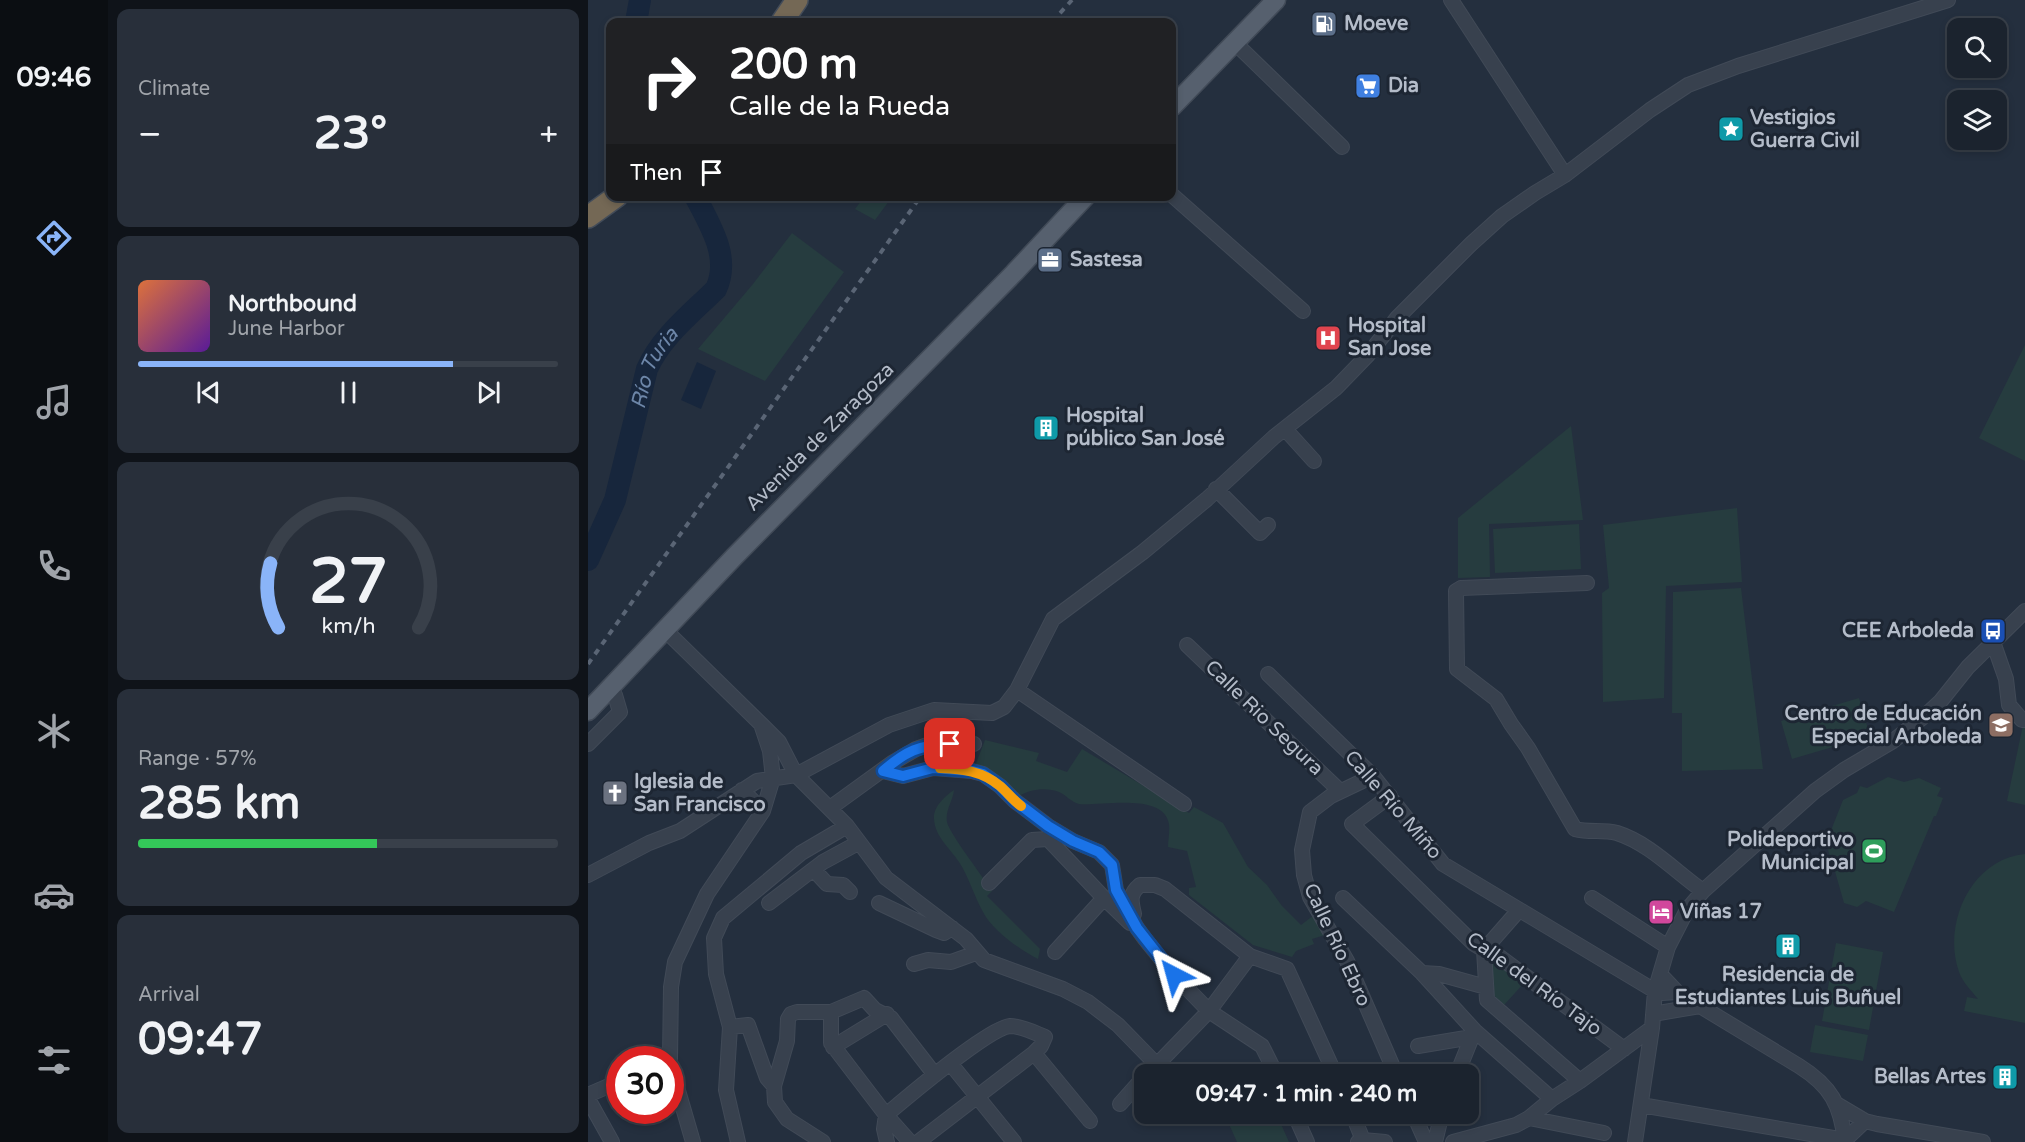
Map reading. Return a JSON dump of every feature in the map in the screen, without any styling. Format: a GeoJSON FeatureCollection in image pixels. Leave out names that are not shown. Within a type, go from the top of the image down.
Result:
{"type":"FeatureCollection","features":[{"type":"Feature","properties":{"kind":"highway"},"geometry":{"type":"LineString","coordinates":[[785,18],[797,0]]}},
{"type":"Feature","properties":{"kind":"highway"},"geometry":{"type":"LineString","coordinates":[[588,217],[610,201]]}},
{"type":"Feature","properties":{"kind":"main road"},"geometry":{"type":"LineString","coordinates":[[1176,103],[1275,0]]}},
{"type":"Feature","properties":{"kind":"main road","name":"Avenida de Zaragoza"},"geometry":{"type":"LineString","coordinates":[[588,711],[1081,201]]}},
{"type":"Feature","properties":{"kind":"street"},"geometry":{"type":"LineString","coordinates":[[1451,0],[1565,175]]}},
{"type":"Feature","properties":{"kind":"street"},"geometry":{"type":"LineString","coordinates":[[592,873],[649,843],[680,831],[757,781],[796,776],[852,743],[913,715],[934,710],[992,713],[1004,707],[1017,690],[1053,619],[1143,552],[1207,500],[1216,489],[1285,429],[1336,388],[1353,372],[1397,318],[1502,216],[1565,175],[1688,84],[1948,0]]}},
{"type":"Feature","properties":{"kind":"street"},"geometry":{"type":"LineString","coordinates":[[1234,42],[1342,147]]}},
{"type":"Feature","properties":{"kind":"street"},"geometry":{"type":"LineString","coordinates":[[1176,199],[1303,311]]}},
{"type":"Feature","properties":{"kind":"street"},"geometry":{"type":"LineString","coordinates":[[1285,429],[1314,461]]}},
{"type":"Feature","properties":{"kind":"street"},"geometry":{"type":"LineString","coordinates":[[1216,489],[1260,533],[1268,525]]}},
{"type":"Feature","properties":{"kind":"street"},"geometry":{"type":"LineString","coordinates":[[1587,583],[1461,588],[1455,591],[1457,669],[1497,699],[1575,829],[1583,832],[1616,833],[1643,845],[1699,896]]}},
{"type":"Feature","properties":{"kind":"street"},"geometry":{"type":"LineString","coordinates":[[1635,1142],[1653,1021],[1655,992],[1668,947],[1680,921],[1699,896],[1815,791],[1913,726],[1940,702],[1968,667],[2025,611]]}},
{"type":"Feature","properties":{"kind":"street"},"geometry":{"type":"LineString","coordinates":[[664,630],[779,742],[796,776],[847,826],[886,878],[966,939],[984,960],[1063,989],[1088,1002],[1118,1025],[1144,1064]]}},
{"type":"Feature","properties":{"kind":"street"},"geometry":{"type":"LineString","coordinates":[[1993,642],[2006,679],[2009,705],[2022,720],[2025,720]]}},
{"type":"Feature","properties":{"kind":"street","name":"Calle Rio Segura"},"geometry":{"type":"LineString","coordinates":[[1187,645],[1340,791]]}},
{"type":"Feature","properties":{"kind":"street","name":"Calle Río Miño"},"geometry":{"type":"LineString","coordinates":[[1268,674],[1372,776],[1443,864],[1655,992]]}},
{"type":"Feature","properties":{"kind":"street"},"geometry":{"type":"LineString","coordinates":[[588,744],[620,712],[615,695],[607,690]]}},
{"type":"Feature","properties":{"kind":"street"},"geometry":{"type":"LineString","coordinates":[[1017,690],[1184,804]]}},
{"type":"Feature","properties":{"kind":"street"},"geometry":{"type":"LineString","coordinates":[[670,1046],[671,987],[675,962],[707,894],[762,811],[773,778],[770,751],[761,724]]}},
{"type":"Feature","properties":{"kind":"street"},"geometry":{"type":"LineString","coordinates":[[830,808],[916,748],[927,745],[974,744]]}},
{"type":"Feature","properties":{"kind":"street"},"geometry":{"type":"LineString","coordinates":[[883,771],[903,776],[933,768],[983,774],[1048,826],[1073,841],[1099,852],[1112,865],[1116,890],[1137,928],[1174,975],[1209,1011],[1262,1046],[1270,1064]]}},
{"type":"Feature","properties":{"kind":"street","name":"Calle Río Ebro"},"geometry":{"type":"LineString","coordinates":[[1372,776],[1331,796],[1310,812],[1302,850],[1304,875],[1310,897],[1347,962],[1392,1064]]}},
{"type":"Feature","properties":{"kind":"street"},"geometry":{"type":"LineString","coordinates":[[742,790],[762,811]]}},
{"type":"Feature","properties":{"kind":"street","name":"Calle del Río Tajo"},"geometry":{"type":"LineString","coordinates":[[1390,796],[1352,824],[1474,944],[1493,952],[1624,1049]]}},
{"type":"Feature","properties":{"kind":"street"},"geometry":{"type":"LineString","coordinates":[[738,1142],[726,1090],[730,1027],[716,974],[714,938],[723,918],[801,853],[847,826]]}},
{"type":"Feature","properties":{"kind":"street"},"geometry":{"type":"LineString","coordinates":[[988,883],[1032,840],[1048,839],[1104,898],[1137,928]]}},
{"type":"Feature","properties":{"kind":"street"},"geometry":{"type":"LineString","coordinates":[[769,903],[814,870],[858,843]]}},
{"type":"Feature","properties":{"kind":"street"},"geometry":{"type":"LineString","coordinates":[[814,870],[827,884],[843,885],[850,892]]}},
{"type":"Feature","properties":{"kind":"street"},"geometry":{"type":"LineString","coordinates":[[1137,928],[1131,899],[1133,891],[1140,885],[1155,885],[1165,889],[1250,956],[1287,969],[1330,1064]]}},
{"type":"Feature","properties":{"kind":"street"},"geometry":{"type":"LineString","coordinates":[[1055,952],[1104,898]]}},
{"type":"Feature","properties":{"kind":"street"},"geometry":{"type":"LineString","coordinates":[[1343,898],[1422,973],[1474,1034],[1552,1099]]}},
{"type":"Feature","properties":{"kind":"street"},"geometry":{"type":"LineString","coordinates":[[1592,898],[1668,947]]}},
{"type":"Feature","properties":{"kind":"street"},"geometry":{"type":"LineString","coordinates":[[879,903],[944,933],[952,928]]}},
{"type":"Feature","properties":{"kind":"street"},"geometry":{"type":"LineString","coordinates":[[1519,910],[1484,950],[1486,1000],[1580,1081]]}},
{"type":"Feature","properties":{"kind":"street"},"geometry":{"type":"LineString","coordinates":[[914,964],[928,960],[951,962],[976,953]]}},
{"type":"Feature","properties":{"kind":"street"},"geometry":{"type":"LineString","coordinates":[[1157,1064],[1209,1011],[1250,956]]}},
{"type":"Feature","properties":{"kind":"street"},"geometry":{"type":"LineString","coordinates":[[1422,973],[1439,974],[1486,987]]}},
{"type":"Feature","properties":{"kind":"street"},"geometry":{"type":"LineString","coordinates":[[1659,974],[1677,992],[1809,1073],[1838,1104],[1866,1121],[1983,1142]]}},
{"type":"Feature","properties":{"kind":"street"},"geometry":{"type":"LineString","coordinates":[[1655,992],[1677,992]]}},
{"type":"Feature","properties":{"kind":"street"},"geometry":{"type":"LineString","coordinates":[[823,1142],[787,1119],[775,1102],[774,1086],[787,1041],[788,1020],[791,1014],[831,1012],[864,998],[875,1010],[887,1014],[935,1075]]}},
{"type":"Feature","properties":{"kind":"street"},"geometry":{"type":"LineString","coordinates":[[1453,1142],[1516,1125],[1529,1118],[1552,1099],[1624,1049],[1653,1021],[1700,1006]]}},
{"type":"Feature","properties":{"kind":"street"},"geometry":{"type":"LineString","coordinates":[[831,1012],[833,1047],[886,1115],[919,1141],[1038,1049],[1045,1037],[1027,1029],[1009,1026],[995,1033],[950,1063],[886,1115],[884,1129],[887,1142]]}},
{"type":"Feature","properties":{"kind":"street"},"geometry":{"type":"LineString","coordinates":[[833,1047],[887,1014]]}},
{"type":"Feature","properties":{"kind":"street"},"geometry":{"type":"LineString","coordinates":[[730,1027],[748,1025],[767,1078],[774,1086]]}},
{"type":"Feature","properties":{"kind":"street"},"geometry":{"type":"LineString","coordinates":[[1418,1046],[1474,1034]]}},
{"type":"Feature","properties":{"kind":"street"},"geometry":{"type":"LineString","coordinates":[[1461,1064],[1474,1034]]}},
{"type":"Feature","properties":{"kind":"street"},"geometry":{"type":"LineString","coordinates":[[1038,1049],[1090,1121]]}},
{"type":"Feature","properties":{"kind":"street"},"geometry":{"type":"LineString","coordinates":[[950,1063],[1014,1142]]}},
{"type":"Feature","properties":{"kind":"street"},"geometry":{"type":"LineString","coordinates":[[606,1088],[588,1097],[612,1142]]}},
{"type":"Feature","properties":{"kind":"street"},"geometry":{"type":"LineString","coordinates":[[1120,1104],[1134,1089]]}},
{"type":"Feature","properties":{"kind":"street"},"geometry":{"type":"LineString","coordinates":[[1838,1104],[1845,1141]]}},
{"type":"Feature","properties":{"kind":"street"},"geometry":{"type":"LineString","coordinates":[[1641,1105],[1845,1141]]}},
{"type":"Feature","properties":{"kind":"street"},"geometry":{"type":"LineString","coordinates":[[684,1110],[693,1142]]}},
{"type":"Feature","properties":{"kind":"street"},"geometry":{"type":"LineString","coordinates":[[1529,1118],[1604,1133]]}},
{"type":"Feature","properties":{"kind":"street"},"geometry":{"type":"LineString","coordinates":[[1845,1141],[1866,1121]]}},
{"type":"Feature","properties":{"kind":"street"},"geometry":{"type":"LineString","coordinates":[[1299,1124],[1307,1142]]}},
{"type":"Feature","properties":{"kind":"street"},"geometry":{"type":"LineString","coordinates":[[1355,1124],[1360,1141],[1385,1142]]}},
{"type":"Feature","properties":{"kind":"street"},"geometry":{"type":"LineString","coordinates":[[1418,1124],[1426,1142]]}},
{"type":"Feature","properties":{"kind":"street"},"geometry":{"type":"LineString","coordinates":[[1435,1142],[1439,1124]]}},
{"type":"Feature","properties":{"kind":"green space"},"geometry":{"type":"Polygon","coordinates":[[[861,201],[889,201],[875,220],[855,209],[861,201]]]}},
{"type":"Feature","properties":{"kind":"green space"},"geometry":{"type":"Polygon","coordinates":[[[792,233],[844,272],[765,381],[698,349],[753,284],[792,233]]]}},
{"type":"Feature","properties":{"kind":"green space"},"geometry":{"type":"Polygon","coordinates":[[[2025,345],[2025,461],[1979,438],[2025,345]]]}},
{"type":"Feature","properties":{"kind":"green space"},"geometry":{"type":"Polygon","coordinates":[[[1571,426],[1583,520],[1489,524],[1490,577],[1458,578],[1458,518],[1571,426]]]}},
{"type":"Feature","properties":{"kind":"green space"},"geometry":{"type":"Polygon","coordinates":[[[1737,508],[1742,582],[1666,586],[1664,698],[1603,702],[1602,593],[1609,588],[1603,525],[1737,508]]]}},
{"type":"Feature","properties":{"kind":"green space"},"geometry":{"type":"Polygon","coordinates":[[[1579,524],[1581,569],[1495,573],[1493,529],[1579,524]]]}},
{"type":"Feature","properties":{"kind":"green space"},"geometry":{"type":"Polygon","coordinates":[[[1741,588],[1763,769],[1682,771],[1682,713],[1672,713],[1673,592],[1741,588]]]}},
{"type":"Feature","properties":{"kind":"green space"},"geometry":{"type":"Polygon","coordinates":[[[1859,698],[1870,736],[1792,759],[1781,721],[1859,698]]]}},
{"type":"Feature","properties":{"kind":"green space"},"geometry":{"type":"Polygon","coordinates":[[[2023,725],[2025,725],[2025,805],[2007,801],[2023,725]]]}},
{"type":"Feature","properties":{"kind":"green space"},"geometry":{"type":"Polygon","coordinates":[[[985,740],[1039,753],[1036,761],[1067,772],[1082,749],[1189,813],[1194,807],[1223,823],[1248,867],[1267,885],[1282,906],[1301,925],[1314,915],[1325,935],[1312,939],[1314,944],[1296,951],[1292,957],[1253,945],[1189,895],[1189,888],[1196,887],[1187,851],[1168,847],[1169,824],[1165,814],[1144,804],[1079,804],[1059,792],[1044,789],[1033,790],[1019,796],[975,766],[985,740]]]}},
{"type":"Feature","properties":{"kind":"green space","name":"Polideportivo Municipal"},"geometry":{"type":"Polygon","coordinates":[[[1888,777],[1904,782],[1919,778],[1941,788],[1937,796],[1943,798],[1894,912],[1866,901],[1857,907],[1844,903],[1834,868],[1828,865],[1831,860],[1826,843],[1843,800],[1857,793],[1860,786],[1867,788],[1888,777]]]}},
{"type":"Feature","properties":{"kind":"green space"},"geometry":{"type":"Polygon","coordinates":[[[954,790],[947,813],[949,828],[992,891],[987,896],[1040,949],[1038,959],[1007,939],[987,919],[963,868],[937,831],[934,819],[935,810],[954,790]]]}},
{"type":"Feature","properties":{"kind":"green space"},"geometry":{"type":"Polygon","coordinates":[[[2025,854],[2025,1023],[1964,1011],[1967,997],[1978,999],[1959,972],[1955,953],[1955,934],[1958,915],[1965,897],[1976,881],[1990,868],[2006,859],[2025,854]]]}},
{"type":"Feature","properties":{"kind":"green space"},"geometry":{"type":"Polygon","coordinates":[[[1836,943],[1883,952],[1869,1030],[1822,1021],[1836,943]]]}},
{"type":"Feature","properties":{"kind":"green space"},"geometry":{"type":"Polygon","coordinates":[[[1496,960],[1525,982],[1504,1005],[1493,995],[1492,963],[1496,960]]]}},
{"type":"Feature","properties":{"kind":"green space"},"geometry":{"type":"Polygon","coordinates":[[[1815,1025],[1868,1035],[1863,1061],[1810,1052],[1815,1025]]]}},
{"type":"Feature","properties":{"kind":"green space"},"geometry":{"type":"Polygon","coordinates":[[[1229,1124],[1281,1124],[1289,1142],[1237,1142],[1229,1124]]]}},
{"type":"Feature","properties":{"kind":"water"},"geometry":{"type":"Polygon","coordinates":[[[697,362],[716,371],[701,409],[681,400],[697,362]]]}},
{"type":"Feature","properties":{"kind":"waterway","name":"Río Turia"},"geometry":{"type":"LineString","coordinates":[[637,18],[640,0]]}},
{"type":"Feature","properties":{"kind":"waterway","name":"Río Turia"},"geometry":{"type":"LineString","coordinates":[[588,560],[615,500],[647,369],[669,336],[716,289],[720,277],[721,265],[717,241],[698,201]]}},
{"type":"Feature","properties":{"kind":"railway"},"geometry":{"type":"LineString","coordinates":[[1056,18],[1072,0]]}},
{"type":"Feature","properties":{"kind":"railway"},"geometry":{"type":"LineString","coordinates":[[588,664],[917,201]]}},
{"type":"Feature","properties":{"kind":"slow traffic"},"geometry":{"type":"LineString","coordinates":[[940,768],[983,774],[1021,806]]}},
{"type":"Feature","properties":{"kind":"place","name":"Moeve"},"geometry":{"type":"Point","coordinates":[1324,24]}},
{"type":"Feature","properties":{"kind":"place","name":"Dia"},"geometry":{"type":"Point","coordinates":[1368,86]}},
{"type":"Feature","properties":{"kind":"place","name":"Vestigios Guerra Civil"},"geometry":{"type":"Point","coordinates":[1731,129]}},
{"type":"Feature","properties":{"kind":"place","name":"Sastesa"},"geometry":{"type":"Point","coordinates":[1050,260]}},
{"type":"Feature","properties":{"kind":"place","name":"Hospital San Jose"},"geometry":{"type":"Point","coordinates":[1328,338]}},
{"type":"Feature","properties":{"kind":"place","name":"Hospital público San José"},"geometry":{"type":"Point","coordinates":[1046,428]}},
{"type":"Feature","properties":{"kind":"place","name":"CEE Arboleda"},"geometry":{"type":"Point","coordinates":[1993,631]}},
{"type":"Feature","properties":{"kind":"place","name":"Centro de Educación Especial Arboleda"},"geometry":{"type":"Point","coordinates":[2001,725]}},
{"type":"Feature","properties":{"kind":"place","name":"Iglesia de San Francisco"},"geometry":{"type":"Point","coordinates":[615,793]}},
{"type":"Feature","properties":{"kind":"place","name":"Polideportivo Municipal"},"geometry":{"type":"Point","coordinates":[1874,851]}},
{"type":"Feature","properties":{"kind":"place","name":"Viñas 17"},"geometry":{"type":"Point","coordinates":[1661,912]}},
{"type":"Feature","properties":{"kind":"place","name":"Residencia de Estudiantes Luis Buñuel"},"geometry":{"type":"Point","coordinates":[1788,946]}},
{"type":"Feature","properties":{"kind":"place","name":"Bellas Artes"},"geometry":{"type":"Point","coordinates":[2005,1077]}},
{"type":"Feature","properties":{"kind":"route"},"geometry":{"type":"LineString","coordinates":[[950,744],[916,748],[883,771],[903,776],[933,768],[948,768],[983,774],[1048,826],[1073,841],[1099,852],[1112,865],[1116,890],[1137,928],[1174,975]]}}]}
